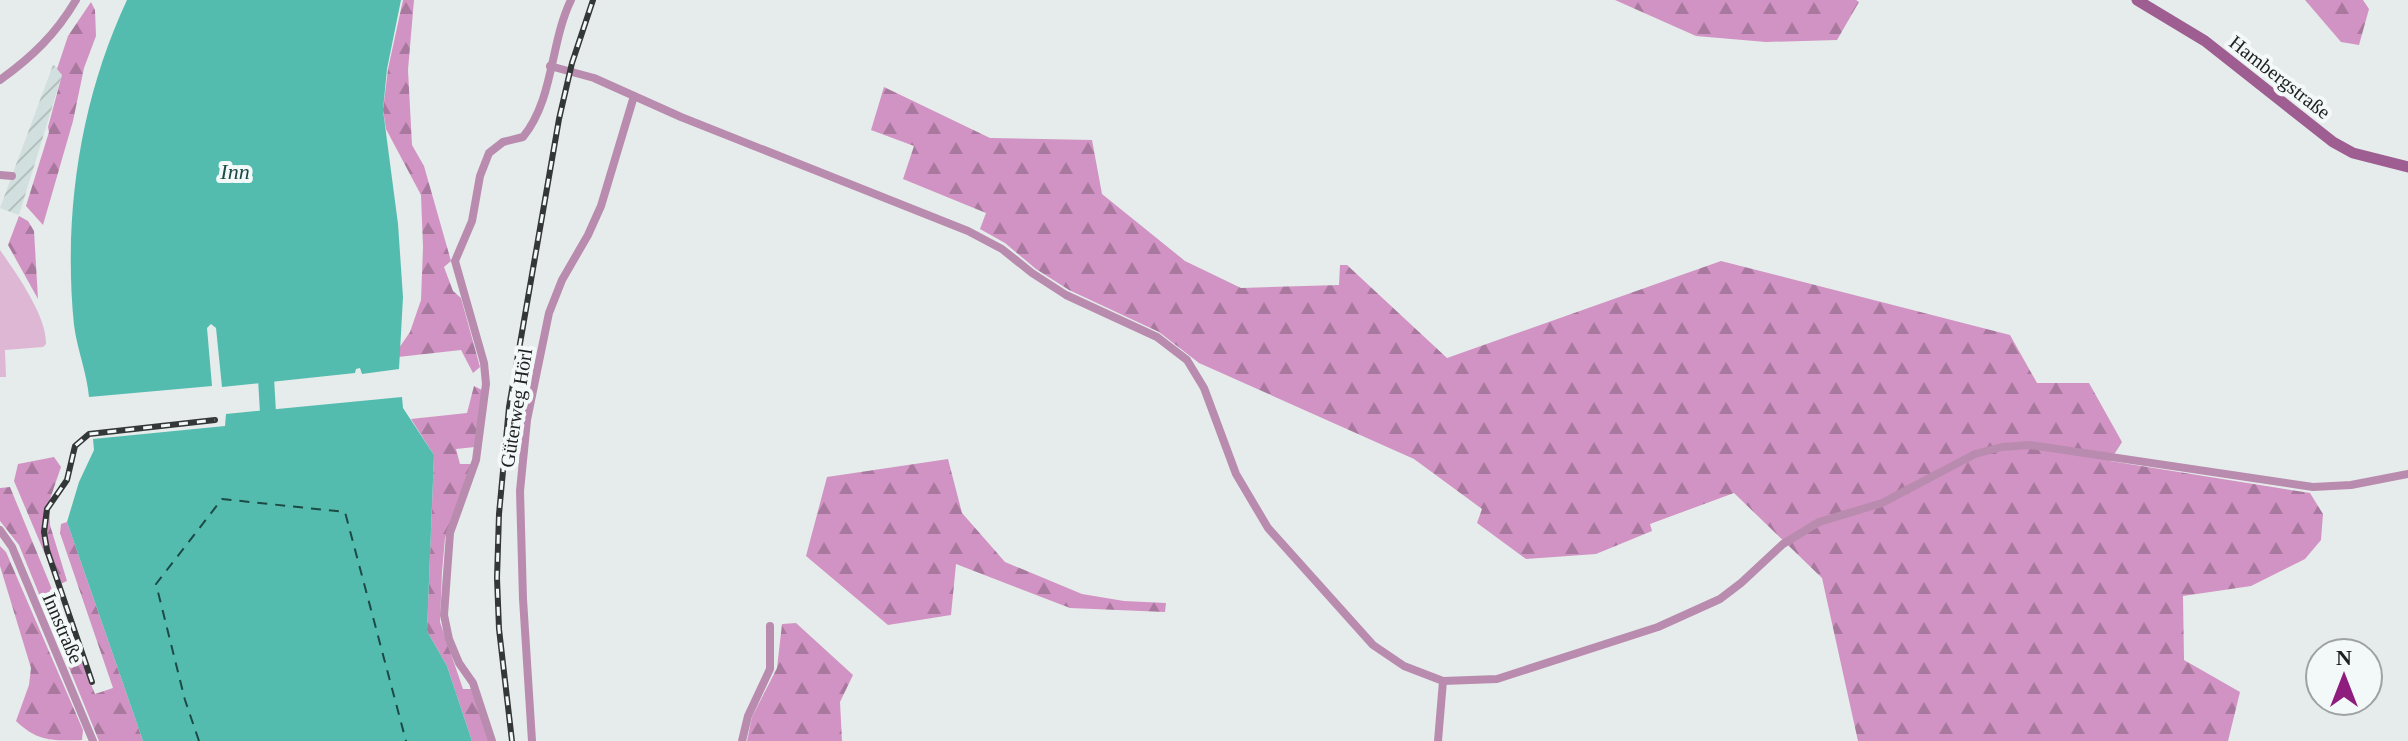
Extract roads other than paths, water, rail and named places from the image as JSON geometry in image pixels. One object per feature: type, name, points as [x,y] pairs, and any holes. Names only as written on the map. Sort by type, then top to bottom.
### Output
[{"type":"street","points":[[0,80],[35,54],[76,0]]},
{"type":"street","points":[[492,741],[473,683],[459,663],[449,639],[444,615],[450,533],[476,460],[486,384],[484,363],[455,261],[472,221],[480,176],[489,153],[503,142],[523,137],[542,101],[559,25],[571,0]]},
{"type":"street","name":"Hambergstraße","points":[[2137,0],[2205,41],[2333,142],[2353,153],[2408,167]]},
{"type":"street","points":[[550,66],[594,78],[968,231],[1002,249],[1066,295],[1157,337],[1177,350],[1196,370],[1231,463],[1268,528],[1373,645],[1404,666],[1443,681],[1497,679],[1658,627],[1696,611],[1741,583],[1800,532],[1819,522],[1882,503],[1975,454],[2002,447],[2030,445],[2313,487],[2351,485],[2408,474]]},
{"type":"street","name":"Güterweg Hörl","points":[[532,741],[520,491],[527,420],[549,313],[562,280],[601,206],[634,96]]},
{"type":"street","points":[[0,175],[12,176]]},
{"type":"street","name":"Innstraße","points":[[0,530],[12,547],[93,741]]},
{"type":"street","points":[[742,741],[748,716],[770,669],[770,626]]},
{"type":"street","points":[[1438,741],[1443,681]]},
{"type":"water","name":"Inn","points":[[127,0],[401,0],[387,69],[383,110],[398,224],[403,297],[399,369],[362,374],[360,368],[355,373],[222,387],[216,328],[211,324],[207,328],[212,386],[89,397],[74,325],[71,242],[74,200],[79,159],[97,78]]},
{"type":"water","points":[[402,397],[403,408],[434,455],[427,631],[447,666],[472,741],[143,741],[67,522],[79,482],[94,450],[93,439],[225,426],[226,414]]},
{"type":"waterway","name":"Inn","points":[[265,361],[269,430]]},
{"type":"railway","points":[[512,741],[499,629],[497,578],[499,514],[509,407],[559,119],[572,63],[593,0]]},
{"type":"railway","points":[[92,682],[47,550],[44,532],[47,509],[67,480],[75,446],[89,434],[215,420]]}]
